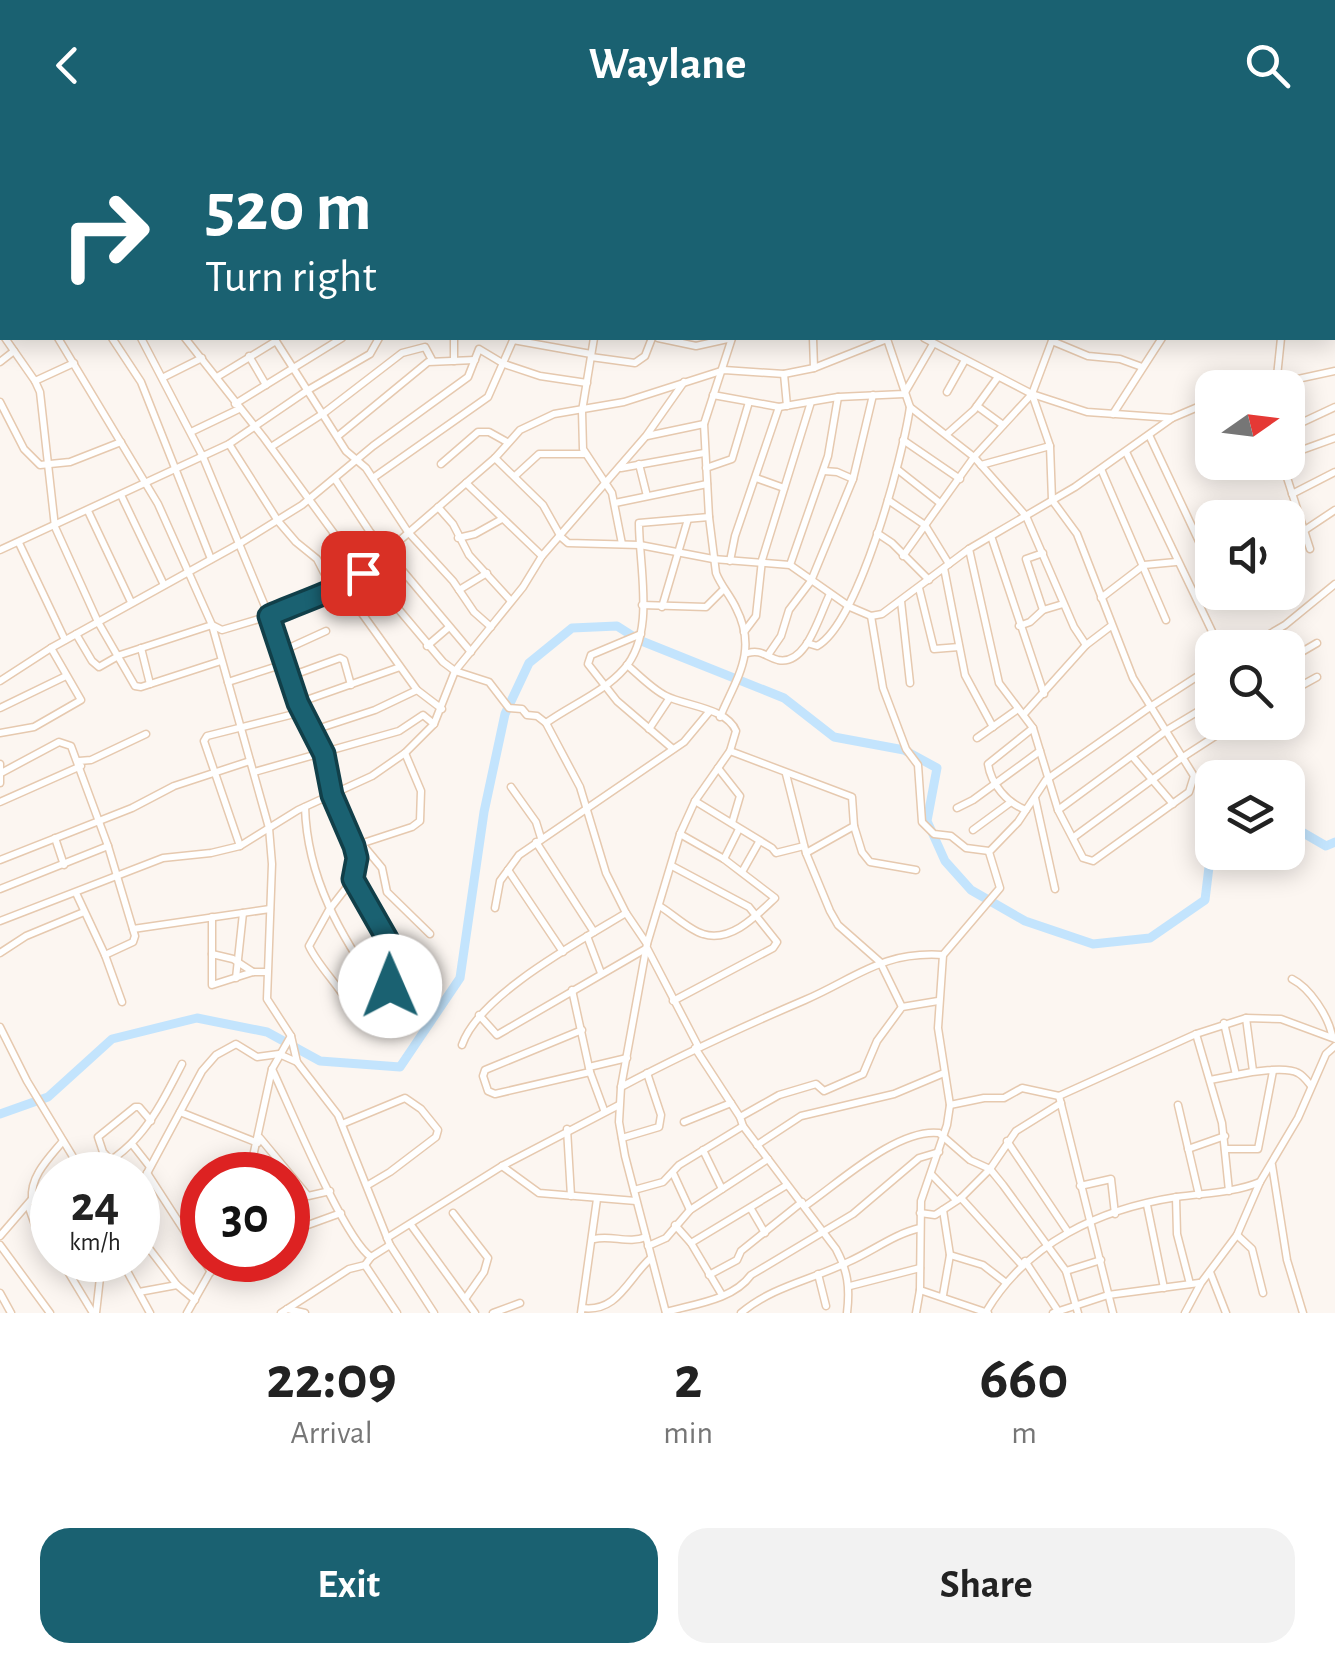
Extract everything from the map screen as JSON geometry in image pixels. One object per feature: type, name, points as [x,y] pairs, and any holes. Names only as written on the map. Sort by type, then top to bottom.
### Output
[{"type":"street","points":[[7,340],[35,380],[41,399],[56,527],[98,622],[134,686],[221,661]]},
{"type":"street","points":[[59,340],[146,483],[190,570],[212,625],[270,828],[267,1000],[290,1036],[297,1062],[333,1106],[388,1242],[434,1313]]},
{"type":"street","points":[[113,340],[134,369],[211,560]]},
{"type":"street","points":[[143,340],[203,457],[269,616],[298,703],[324,754],[332,795],[358,845],[382,868],[387,892],[430,934]]},
{"type":"street","points":[[187,340],[363,573],[427,646],[455,671],[489,682],[509,708],[522,709],[526,716],[537,716],[546,723],[588,808],[602,863],[696,1047],[743,1126],[824,1230],[844,1264],[850,1286],[847,1313]]},
{"type":"street","points":[[217,377],[274,340]]},
{"type":"street","points":[[276,340],[346,451],[373,478],[408,532],[490,627]]},
{"type":"street","points":[[191,432],[339,340]]},
{"type":"street","points":[[0,550],[229,444],[308,390],[370,354],[379,340]]},
{"type":"street","points":[[454,340],[454,361]]},
{"type":"street","points":[[373,478],[482,403],[492,390],[514,340]]},
{"type":"street","points":[[519,340],[635,362],[645,356],[654,340]]},
{"type":"street","points":[[594,340],[582,411],[585,454],[606,482],[615,504],[622,544]]},
{"type":"street","points":[[665,340],[696,346],[723,340]]},
{"type":"street","points":[[720,716],[746,654],[738,611],[723,590],[713,559],[704,424],[732,340]]},
{"type":"street","points":[[813,340],[814,368]]},
{"type":"street","points":[[76,634],[96,666],[212,625],[222,630],[269,616],[343,586],[363,573],[496,458],[526,426],[554,414],[624,402],[724,370],[784,374],[814,368],[882,340]]},
{"type":"street","points":[[888,340],[910,406],[974,457],[1026,516],[1086,646]]},
{"type":"street","points":[[904,394],[928,340],[1032,394],[1087,412],[1172,418]]},
{"type":"street","points":[[903,556],[974,457],[1032,394],[1052,340]]},
{"type":"street","points":[[1054,340],[1088,356],[1120,359],[1142,367]]},
{"type":"street","points":[[1112,415],[1161,340]]},
{"type":"street","points":[[1278,370],[1281,340]]},
{"type":"street","points":[[270,447],[324,413],[406,351],[424,347],[432,360]]},
{"type":"street","points":[[0,682],[51,648],[278,521],[468,377],[482,348],[504,364],[544,377],[588,383]]},
{"type":"street","points":[[0,362],[14,351]]},
{"type":"street","points":[[250,356],[266,384]]},
{"type":"street","points":[[164,377],[202,358]]},
{"type":"street","points":[[338,436],[432,360],[475,360]]},
{"type":"street","points":[[947,392],[966,360]]},
{"type":"street","points":[[35,380],[74,364]]},
{"type":"street","points":[[1305,379],[1335,371]]},
{"type":"street","points":[[730,561],[735,536],[783,406],[784,374]]},
{"type":"street","points":[[947,434],[978,406],[998,377]]},
{"type":"street","points":[[0,922],[163,858],[240,846],[305,806],[372,776],[405,753],[434,724],[455,671],[542,556],[646,436],[684,380]]},
{"type":"street","points":[[712,395],[783,406],[838,396],[904,394]]},
{"type":"street","points":[[969,549],[995,672],[1032,728],[1058,810],[1083,858],[1093,861],[1189,792],[1194,776],[1133,678],[1077,534],[1052,500],[1050,446],[1032,394]]},
{"type":"street","points":[[768,656],[781,636],[789,610],[811,580],[853,479],[873,395]]},
{"type":"street","points":[[790,565],[824,471],[838,396]]},
{"type":"street","points":[[0,402],[33,461],[48,466],[70,462],[121,442]]},
{"type":"street","points":[[706,468],[732,459],[749,402]]},
{"type":"street","points":[[744,632],[758,605],[762,560],[811,402]]},
{"type":"street","points":[[807,643],[817,646],[829,638],[850,607],[888,500],[910,406]]},
{"type":"street","points":[[978,406],[1003,424]]},
{"type":"street","points":[[1305,421],[1335,407]]},
{"type":"street","points":[[496,458],[542,505],[561,537],[572,545],[640,545],[713,559],[790,565],[850,607],[870,616],[890,610],[969,549],[1101,469],[1172,418],[1195,409]]},
{"type":"street","points":[[646,436],[704,424]]},
{"type":"street","points":[[441,464],[478,432],[494,434],[507,442]]},
{"type":"street","points":[[1149,435],[1195,533]]},
{"type":"street","points":[[1305,449],[1335,438]]},
{"type":"street","points":[[904,440],[960,479]]},
{"type":"street","points":[[229,444],[278,521],[317,559],[332,588]]},
{"type":"street","points":[[980,465],[1050,446]]},
{"type":"street","points":[[1126,452],[1211,630]]},
{"type":"street","points":[[620,468],[704,453]]},
{"type":"street","points":[[516,476],[540,454],[585,454]]},
{"type":"street","points":[[639,464],[647,496]]},
{"type":"street","points":[[897,469],[940,504]]},
{"type":"street","points":[[1101,469],[1166,620]]},
{"type":"street","points":[[824,471],[853,479]]},
{"type":"street","points":[[1292,494],[1335,472]]},
{"type":"street","points":[[756,478],[784,488]]},
{"type":"street","points":[[335,479],[388,552],[471,652]]},
{"type":"street","points":[[1288,480],[1294,500]]},
{"type":"street","points":[[466,483],[542,556]]},
{"type":"street","points":[[615,504],[707,484]]},
{"type":"street","points":[[120,495],[164,584]]},
{"type":"street","points":[[888,500],[925,525],[946,566],[959,647],[972,692],[992,726]]},
{"type":"street","points":[[438,507],[453,524],[469,555],[511,601]]},
{"type":"street","points":[[88,510],[131,602]]},
{"type":"street","points":[[1310,549],[1305,530],[1335,510]]},
{"type":"street","points":[[458,538],[475,534],[503,518]]},
{"type":"street","points":[[546,723],[604,685],[628,665],[640,645],[639,524],[709,518]]},
{"type":"street","points":[[662,607],[675,552],[688,519]]},
{"type":"street","points":[[877,532],[928,580]]},
{"type":"street","points":[[990,536],[1044,694]]},
{"type":"street","points":[[19,543],[65,640]]},
{"type":"street","points":[[1042,553],[1026,559],[1042,610]]},
{"type":"street","points":[[1101,598],[1144,565],[1176,562]]},
{"type":"street","points":[[459,590],[487,573]]},
{"type":"street","points":[[1277,630],[1335,584]]},
{"type":"street","points":[[343,586],[417,690],[442,709]]},
{"type":"street","points":[[919,588],[934,650],[959,647]]},
{"type":"street","points":[[642,605],[706,607],[723,590]]},
{"type":"street","points":[[746,654],[758,651],[790,660],[807,643],[830,594]]},
{"type":"street","points":[[901,602],[910,683]]},
{"type":"street","points":[[1019,626],[1042,610],[1064,604]]},
{"type":"street","points":[[870,616],[882,688],[904,745],[918,765],[922,822],[934,834],[951,836],[966,848],[989,852]]},
{"type":"street","points":[[977,738],[1044,694],[1086,646],[1111,626]]},
{"type":"street","points":[[427,646],[448,628]]},
{"type":"street","points":[[217,642],[222,630]]},
{"type":"street","points":[[280,652],[326,631]]},
{"type":"street","points":[[641,634],[588,658],[588,664],[629,713],[673,750]]},
{"type":"street","points":[[1305,650],[1317,643]]},
{"type":"street","points":[[0,733],[34,727],[79,702],[81,696],[51,648]]},
{"type":"street","points":[[141,648],[150,684]]},
{"type":"street","points":[[288,677],[340,658],[351,685]]},
{"type":"street","points":[[227,682],[284,664]]},
{"type":"street","points":[[628,665],[670,699],[731,721],[736,731],[730,752],[695,801],[680,834],[647,946],[620,1087],[622,1138],[666,1312],[742,1286],[751,1275],[853,1214],[919,1158],[939,1152]]},
{"type":"street","points":[[298,703],[400,668]]},
{"type":"street","points":[[0,708],[66,676]]},
{"type":"street","points":[[1305,683],[1317,676]]},
{"type":"street","points":[[989,852],[1046,780],[1195,678]]},
{"type":"street","points":[[314,730],[375,710],[417,690]]},
{"type":"street","points":[[649,729],[670,699]]},
{"type":"street","points":[[240,846],[204,741],[207,736],[302,712]]},
{"type":"street","points":[[495,908],[500,881],[538,840],[673,750],[697,730],[708,712]]},
{"type":"street","points":[[1058,810],[1195,713]]},
{"type":"street","points":[[254,772],[399,731],[423,715],[434,724]]},
{"type":"street","points":[[1026,810],[1010,802],[988,768],[990,761],[1032,728]]},
{"type":"street","points":[[0,802],[146,734]]},
{"type":"street","points":[[1074,837],[1209,740]]},
{"type":"street","points":[[1,773],[59,742],[71,746],[108,846],[135,940],[106,955]]},
{"type":"street","points":[[957,808],[1040,751]]},
{"type":"street","points":[[730,752],[850,796],[854,826],[862,852],[870,862],[916,870]]},
{"type":"street","points":[[358,845],[420,821],[421,791],[405,753]]},
{"type":"street","points":[[1132,756],[1173,804]]},
{"type":"street","points":[[84,777],[91,760]]},
{"type":"street","points":[[0,860],[250,761]]},
{"type":"street","points":[[0,764],[0,783]]},
{"type":"street","points":[[718,768],[740,796],[736,826],[724,859]]},
{"type":"street","points":[[786,774],[805,849],[834,919],[880,962],[902,1007]]},
{"type":"street","points":[[511,787],[536,822],[538,840],[591,934],[602,973]]},
{"type":"street","points":[[1035,796],[1055,890]]},
{"type":"street","points":[[695,801],[776,853],[805,849],[854,826]]},
{"type":"street","points":[[973,830],[1010,802]]},
{"type":"street","points":[[305,806],[309,844],[328,910],[354,957],[381,993]]},
{"type":"street","points":[[661,908],[707,936],[745,925],[775,896],[724,859],[680,834]]},
{"type":"street","points":[[54,837],[64,864]]},
{"type":"street","points":[[742,872],[760,842]]},
{"type":"street","points":[[353,879],[398,958],[398,972],[381,993],[350,1006],[310,950],[310,941],[353,879],[358,845]]},
{"type":"street","points":[[0,890],[108,846]]},
{"type":"street","points":[[916,1313],[920,1290],[920,1214],[950,1105],[938,1028],[943,954],[1000,888],[989,852]]},
{"type":"street","points":[[672,866],[738,900],[758,915],[776,946],[673,1001]]},
{"type":"street","points":[[508,870],[562,952]]},
{"type":"street","points":[[76,892],[106,955],[122,1002]]},
{"type":"street","points":[[133,929],[270,909]]},
{"type":"street","points":[[0,953],[26,936],[84,912]]},
{"type":"street","points":[[462,1045],[479,1015],[562,952],[626,912]]},
{"type":"street","points":[[236,978],[243,913]]},
{"type":"street","points":[[212,917],[212,984],[266,972]]},
{"type":"street","points":[[479,1015],[497,1036],[647,946]]},
{"type":"street","points":[[212,954],[253,972]]},
{"type":"street","points":[[620,1087],[696,1047],[810,998],[880,962],[910,955],[943,954]]},
{"type":"street","points":[[1186,1313],[1201,1283],[1237,1235],[1260,1182],[1298,1118],[1334,1040],[1328,1020],[1300,983],[1292,980]]},
{"type":"street","points":[[572,990],[590,1070],[604,1110]]},
{"type":"street","points":[[740,1117],[779,1095],[816,1084],[824,1091],[863,1074],[877,1041],[902,1007],[938,1002]]},
{"type":"street","points":[[920,1214],[935,1215],[958,1199],[990,1169],[1016,1131],[1060,1099],[1196,1034],[1246,1018],[1281,1020],[1334,1040]]},
{"type":"street","points":[[1246,1018],[1254,1072]]},
{"type":"street","points":[[1224,1023],[1236,1074]]},
{"type":"street","points":[[0,1027],[2,1037],[70,1152]]},
{"type":"street","points":[[582,1030],[485,1070],[488,1091],[495,1094],[627,1058]]},
{"type":"street","points":[[1196,1034],[1224,1136],[1229,1191]]},
{"type":"street","points":[[255,1152],[272,1069],[290,1036]]},
{"type":"street","points":[[158,1152],[212,1059],[230,1045],[242,1046],[257,1057],[279,1054],[297,1062]]},
{"type":"street","points":[[122,1152],[162,1106],[182,1064]]},
{"type":"street","points":[[272,1069],[341,1213],[362,1250],[371,1257]]},
{"type":"street","points":[[1225,1149],[1258,1150],[1273,1071]]},
{"type":"street","points":[[1210,1080],[1254,1072],[1296,1072],[1311,1086]]},
{"type":"street","points":[[622,1138],[660,1127],[661,1115],[647,1073]]},
{"type":"street","points":[[757,1144],[801,1116],[894,1094],[944,1073]]},
{"type":"street","points":[[950,1105],[1004,1098],[1022,1088],[1060,1099]]},
{"type":"street","points":[[342,1124],[405,1098],[421,1108],[438,1130],[436,1138],[368,1185]]},
{"type":"street","points":[[1060,1099],[1113,1313]]},
{"type":"street","points":[[684,1122],[731,1103]]},
{"type":"street","points":[[284,1311],[349,1269],[365,1265],[411,1225],[502,1166],[619,1104]]},
{"type":"street","points":[[1178,1105],[1198,1195]]},
{"type":"street","points":[[104,1152],[100,1134],[137,1106],[151,1121]]},
{"type":"street","points":[[162,1106],[258,1140],[308,1196],[330,1190]]},
{"type":"street","points":[[634,1190],[657,1184],[679,1165],[743,1126]]},
{"type":"street","points":[[567,1129],[570,1196]]},
{"type":"street","points":[[710,1274],[737,1260],[741,1251],[804,1204],[898,1142],[930,1132],[944,1137],[970,1160],[990,1169],[1066,1271],[1077,1310]]},
{"type":"street","points":[[1188,1149],[1224,1136]]},
{"type":"street","points":[[1007,1141],[1068,1232]]},
{"type":"street","points":[[55,1152],[63,1142]]},
{"type":"street","points":[[132,1144],[137,1152]]},
{"type":"street","points":[[704,1150],[722,1188]]},
{"type":"street","points":[[594,1239],[609,1236],[634,1242],[666,1238],[690,1210],[768,1159]]},
{"type":"street","points":[[1272,1164],[1287,1260],[1304,1313]]},
{"type":"street","points":[[502,1166],[539,1193],[636,1201]]},
{"type":"street","points":[[673,1173],[690,1210]]},
{"type":"street","points":[[932,1174],[958,1199],[970,1204],[1023,1262],[1056,1312],[1077,1310],[1108,1295],[1201,1283]]},
{"type":"street","points":[[1080,1186],[1111,1179],[1115,1214]]},
{"type":"street","points":[[920,1290],[942,1295],[970,1310],[988,1312],[1005,1282],[1023,1262],[1089,1221],[1176,1198],[1229,1191],[1260,1182]]},
{"type":"street","points":[[691,1243],[787,1184]]},
{"type":"street","points":[[160,1188],[180,1222]]},
{"type":"street","points":[[968,1190],[970,1204]]},
{"type":"street","points":[[1176,1198],[1177,1234],[1190,1284]]},
{"type":"street","points":[[597,1199],[582,1310],[611,1305],[652,1258]]},
{"type":"street","points":[[0,1236],[30,1202]]},
{"type":"street","points":[[1147,1205],[1164,1288]]},
{"type":"street","points":[[751,1208],[765,1233]]},
{"type":"street","points":[[942,1295],[950,1255],[943,1210]]},
{"type":"street","points":[[310,1224],[341,1213]]},
{"type":"street","points":[[453,1213],[488,1258],[484,1272],[465,1298]]},
{"type":"street","points":[[411,1225],[475,1313]]},
{"type":"street","points":[[674,1225],[691,1243],[722,1296]]},
{"type":"street","points":[[741,1313],[781,1288],[920,1228]]},
{"type":"street","points":[[1237,1235],[1252,1249],[1263,1293]]},
{"type":"street","points":[[0,1245],[50,1313]]},
{"type":"street","points":[[950,1255],[983,1265],[1005,1282]]},
{"type":"street","points":[[1066,1271],[1101,1260]]},
{"type":"street","points":[[160,1264],[176,1285],[195,1300]]},
{"type":"street","points":[[365,1265],[392,1311]]},
{"type":"street","points":[[850,1286],[920,1268]]},
{"type":"street","points":[[1210,1272],[1226,1313]]},
{"type":"street","points":[[818,1274],[826,1306]]},
{"type":"street","points":[[74,1282],[94,1313]]},
{"type":"street","points":[[94,1313],[99,1282]]},
{"type":"street","points":[[133,1282],[145,1311]]},
{"type":"street","points":[[187,1313],[205,1282]]},
{"type":"street","points":[[139,1292],[176,1285]]},
{"type":"street","points":[[0,1293],[11,1313]]},
{"type":"street","points":[[493,1313],[520,1303]]},
{"type":"street","points":[[284,1311],[304,1313]]},
{"type":"waterway","points":[[0,1114],[48,1097],[112,1039],[197,1018],[267,1032],[320,1061],[400,1067],[460,978],[484,812],[505,714],[529,663],[572,628],[617,626],[639,640],[784,698],[834,737],[904,750],[937,768],[927,821],[945,861],[971,890],[1025,921],[1093,944],[1150,938],[1205,900],[1209,870]]},
{"type":"waterway","points":[[1305,834],[1326,846],[1335,842]]},
{"type":"route","points":[[363,573],[343,586],[269,616],[298,703],[324,754],[332,795],[354,846],[357,858],[353,879],[400,964],[390,986]]}]
